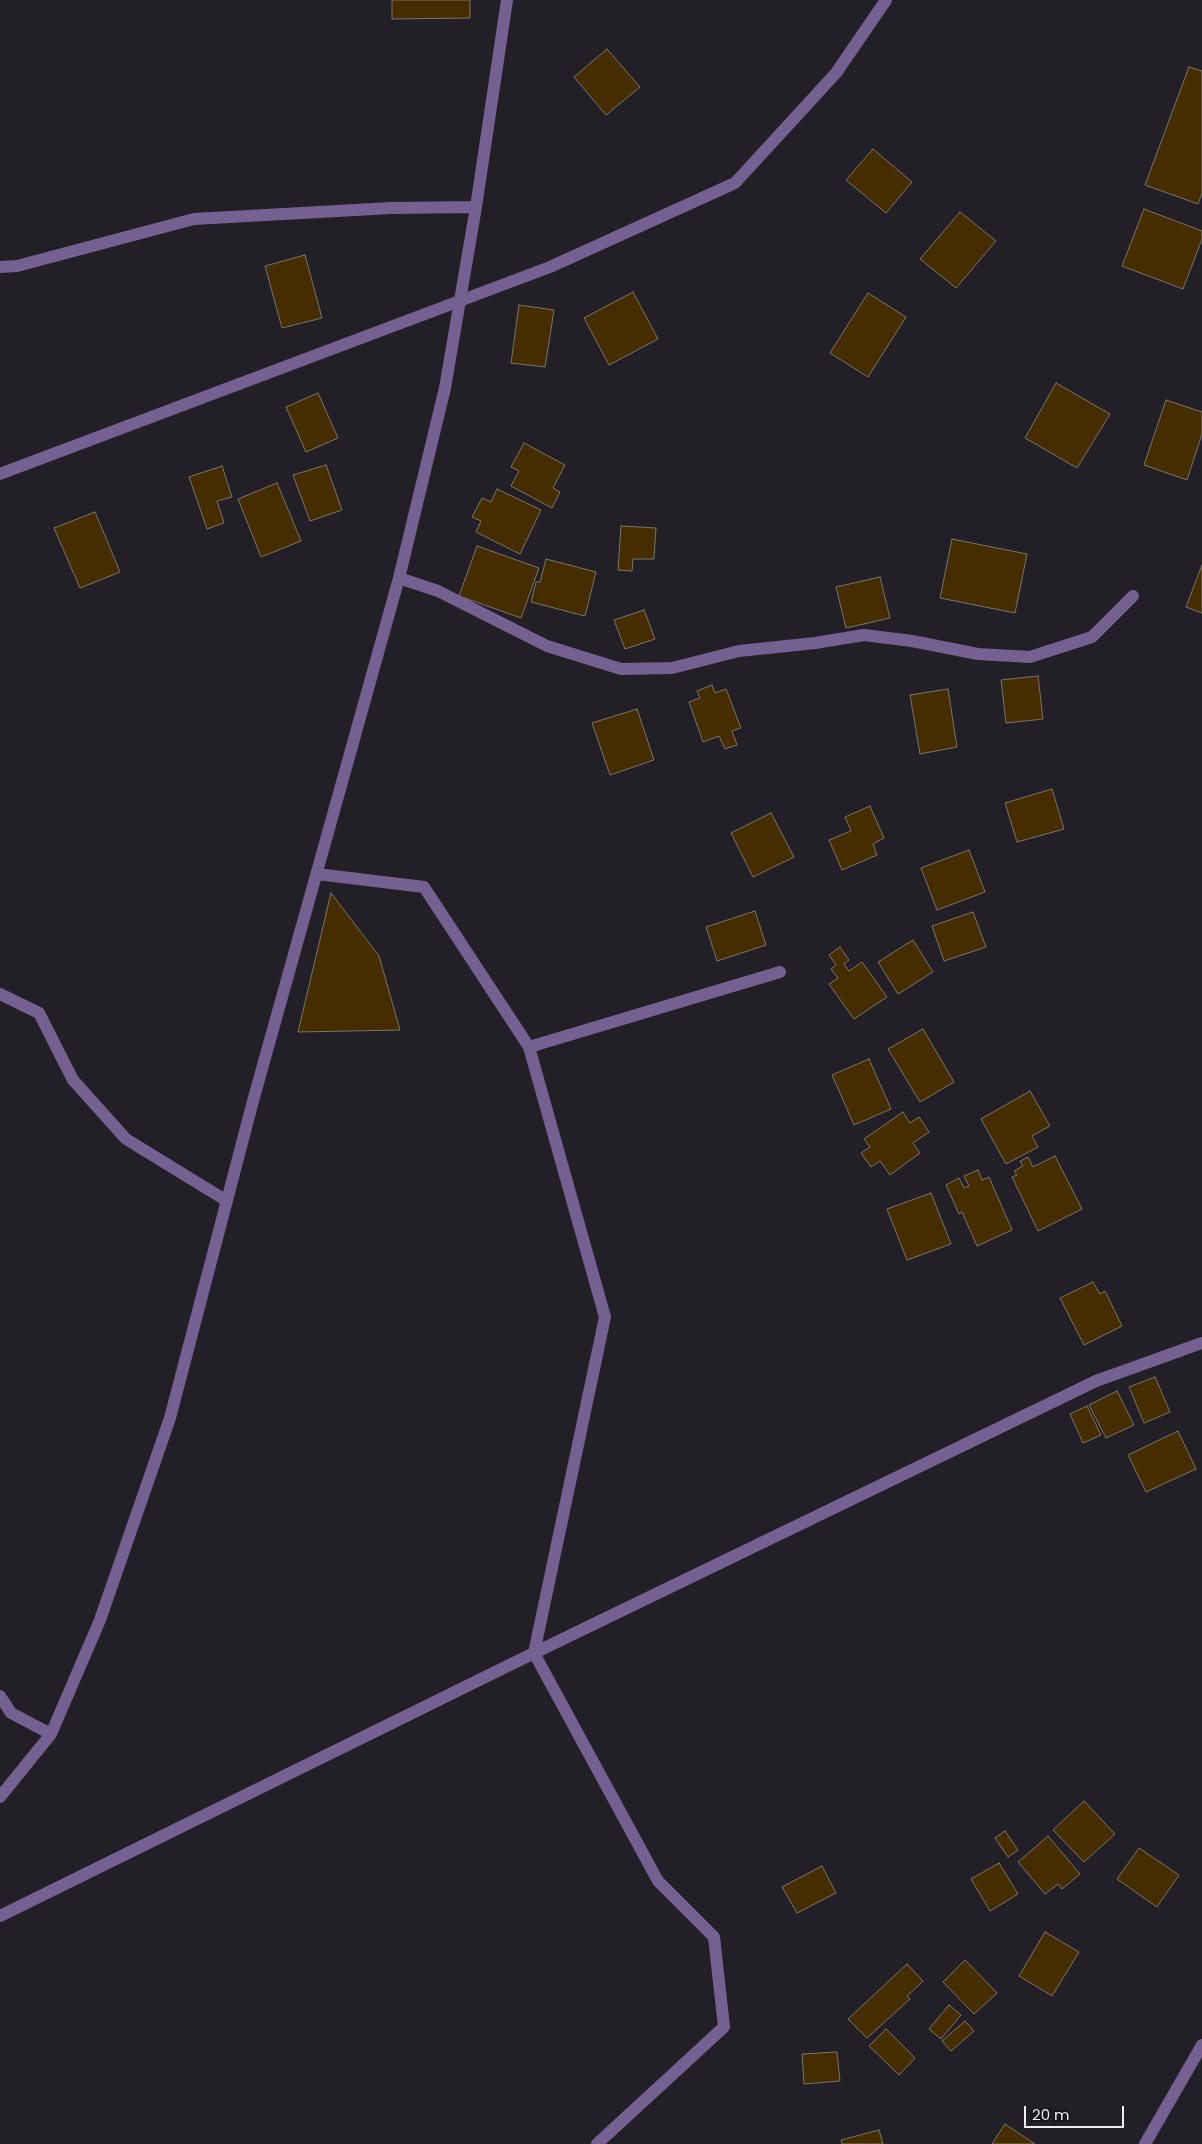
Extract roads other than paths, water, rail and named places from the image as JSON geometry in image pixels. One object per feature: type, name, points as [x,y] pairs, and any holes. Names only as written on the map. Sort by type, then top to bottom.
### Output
[{"type":"street","points":[[0,1797],[51,1734],[100,1620],[170,1418],[227,1201],[399,578],[445,388],[476,207],[506,0]]},
{"type":"street","points":[[0,474],[550,267],[735,183],[836,73],[886,0]]},
{"type":"street","points":[[0,267],[17,266],[194,218],[392,208],[476,207]]},
{"type":"street","points":[[399,578],[438,592],[547,646],[621,669],[672,668],[739,650],[815,643],[864,635],[912,641],[978,654],[1030,657],[1092,637],[1133,596]]},
{"type":"street","points":[[317,874],[424,886],[529,1047],[605,1317],[534,1653],[658,1881],[714,1937],[724,2027],[597,2144]]},
{"type":"street","points":[[529,1047],[780,972]]},
{"type":"street","points":[[0,994],[39,1013],[74,1080],[126,1139],[227,1201]]},
{"type":"street","points":[[0,1916],[534,1653],[1096,1380],[1202,1343]]},
{"type":"street","points":[[0,1696],[11,1713],[51,1734]]},
{"type":"street","points":[[1145,2144],[1202,2045]]}]
